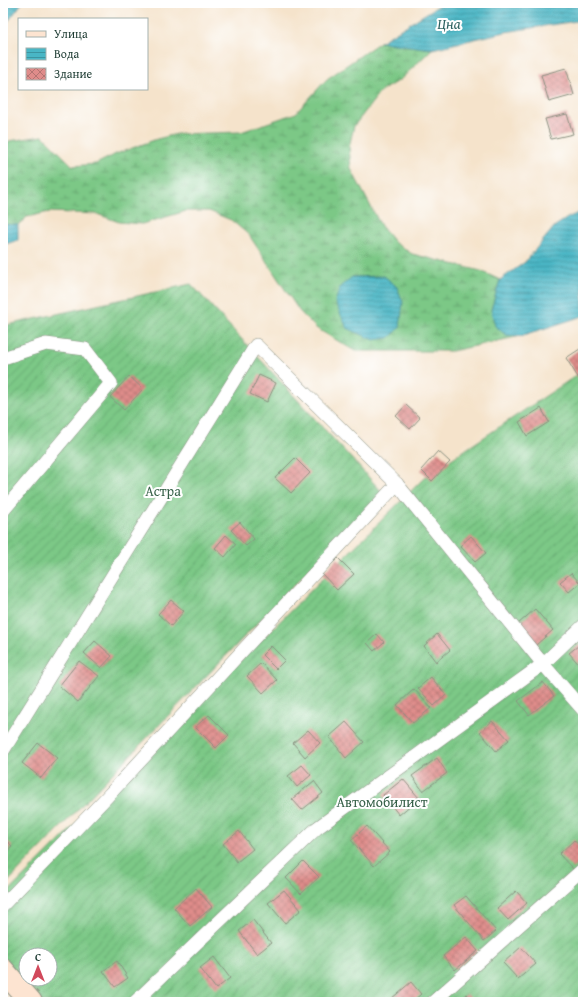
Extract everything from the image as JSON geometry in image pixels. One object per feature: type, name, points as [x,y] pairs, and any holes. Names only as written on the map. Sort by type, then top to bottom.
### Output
[{"type":"street","points":[[3,970],[31,1002]]},
{"type":"lane","points":[[3,358],[46,344],[85,349],[111,383],[3,511]]},
{"type":"lane","points":[[3,751],[256,345],[397,484],[543,664],[583,710]]},
{"type":"lane","points":[[3,905],[106,798],[397,484]]},
{"type":"lane","points":[[135,1002],[316,828],[543,664],[583,626]]},
{"type":"lane","points":[[433,1002],[583,869]]},
{"type":"green space","points":[[380,42],[432,49],[401,79],[381,91],[354,126],[349,147],[351,169],[381,226],[395,243],[412,254],[481,271],[500,280],[491,310],[506,335],[521,336],[452,351],[355,351],[316,328],[300,312],[249,235],[231,220],[209,211],[186,211],[142,224],[119,222],[97,214],[49,212],[27,217],[18,225],[3,224],[3,150],[9,141],[43,136],[73,166],[96,164],[116,154],[157,139],[177,134],[241,132],[296,113],[327,79]],"holes":[[[384,276],[397,287],[352,277]]]},
{"type":"green space","name":"Астра","points":[[191,284],[383,493],[3,887],[3,326]]},
{"type":"green space","name":"Автомобилист","points":[[583,371],[583,1002],[36,1002],[23,987],[58,987],[58,947],[18,947],[18,982],[3,965],[3,897],[426,476]]},
{"type":"water","points":[[3,3],[22,3],[3,28]]},
{"type":"water","name":"Цна","points":[[443,3],[583,3],[583,20],[505,32],[432,49],[380,42]]},
{"type":"water","points":[[583,211],[583,316],[521,336],[506,335],[495,326],[491,310],[500,280],[525,262],[555,226],[569,217]]},
{"type":"water","points":[[3,224],[18,225],[18,240],[3,245]]},
{"type":"water","points":[[384,276],[397,287],[403,302],[400,328],[389,338],[374,340],[347,328],[335,302],[340,287],[352,277]]},
{"type":"building","points":[[566,68],[574,95],[549,102],[541,75]]},
{"type":"building","points":[[567,114],[573,134],[551,139],[545,119]]},
{"type":"building","points":[[583,347],[583,376],[579,379],[566,358]]},
{"type":"building","points":[[259,375],[276,383],[267,402],[250,394]]},
{"type":"building","points":[[129,376],[143,389],[124,410],[110,397]]},
{"type":"building","points":[[406,405],[420,418],[410,429],[396,416]]},
{"type":"building","points":[[541,408],[549,422],[527,436],[519,422]]},
{"type":"building","points":[[438,451],[450,462],[432,481],[421,470]]},
{"type":"building","points":[[295,458],[310,473],[291,493],[275,478]]},
{"type":"building","points":[[240,522],[254,539],[246,546],[231,530]]},
{"type":"building","points":[[226,535],[236,544],[225,557],[215,548]]},
{"type":"building","points":[[471,536],[486,553],[475,562],[460,546]]},
{"type":"building","points":[[338,558],[354,574],[337,590],[322,574]]},
{"type":"building","points":[[571,573],[580,583],[569,592],[560,582]]},
{"type":"building","points":[[171,600],[184,611],[171,626],[158,614]]},
{"type":"building","points":[[535,609],[553,630],[536,645],[518,624]]},
{"type":"building","points":[[377,634],[384,642],[374,651],[367,643]]},
{"type":"building","points":[[437,634],[450,650],[436,662],[424,646]]},
{"type":"building","points":[[95,641],[112,656],[101,668],[84,653]]},
{"type":"building","points":[[583,642],[583,667],[582,668],[569,653]]},
{"type":"building","points":[[271,646],[285,660],[276,669],[262,655]]},
{"type":"building","points":[[79,661],[99,676],[78,702],[59,686]]},
{"type":"building","points":[[261,663],[277,680],[263,693],[247,676]]},
{"type":"building","points":[[431,677],[446,695],[434,706],[418,688]]},
{"type":"building","points":[[543,682],[554,696],[529,715],[518,701]]},
{"type":"building","points":[[414,689],[431,708],[413,723],[397,705]]},
{"type":"building","points":[[209,715],[229,735],[216,748],[195,727]]},
{"type":"building","points":[[492,721],[509,740],[496,751],[480,732]]},
{"type":"building","points":[[346,722],[364,742],[346,758],[329,737]]},
{"type":"building","points":[[308,730],[320,743],[305,757],[293,743]]},
{"type":"building","points":[[38,743],[57,758],[41,778],[22,763]]},
{"type":"building","points":[[437,758],[447,773],[423,791],[412,776]]},
{"type":"building","points":[[302,765],[311,775],[297,787],[288,776]]},
{"type":"building","points":[[403,779],[419,798],[399,815],[383,795]]},
{"type":"building","points":[[314,781],[323,793],[302,810],[292,799]]},
{"type":"building","points":[[367,826],[390,852],[374,866],[351,840]]},
{"type":"building","points":[[239,831],[253,849],[237,862],[223,844]]},
{"type":"building","points":[[3,837],[12,846],[3,856]]},
{"type":"building","points":[[574,840],[583,850],[583,861],[573,869],[559,854]]},
{"type":"building","points":[[303,861],[319,877],[301,894],[286,878]]},
{"type":"building","points":[[196,888],[212,907],[190,926],[174,908]]},
{"type":"building","points":[[284,890],[301,910],[285,923],[268,903]]},
{"type":"building","points":[[516,891],[527,903],[508,920],[497,908]]},
{"type":"building","points":[[466,896],[496,931],[484,941],[454,905]]},
{"type":"building","points":[[253,920],[271,943],[257,954],[239,931]]},
{"type":"building","points":[[466,937],[478,951],[455,970],[443,956]]},
{"type":"building","points":[[521,947],[536,964],[518,979],[503,963]]},
{"type":"building","points":[[214,957],[230,978],[216,989],[200,968]]},
{"type":"building","points":[[117,961],[128,978],[115,987],[103,971]]},
{"type":"building","points":[[411,982],[421,994],[412,1002],[394,1002],[391,999]]},
{"type":"building","points":[[467,994],[474,1002],[459,1002]]}]
